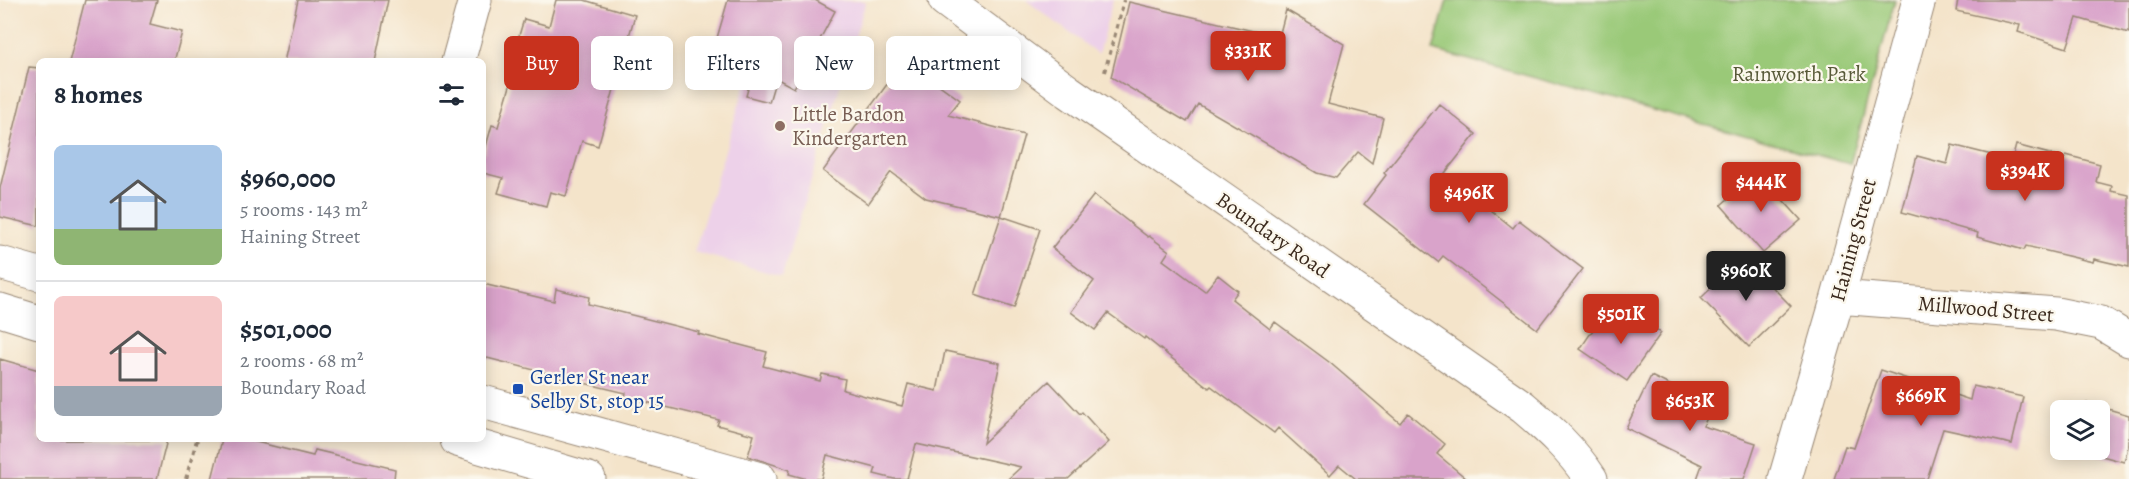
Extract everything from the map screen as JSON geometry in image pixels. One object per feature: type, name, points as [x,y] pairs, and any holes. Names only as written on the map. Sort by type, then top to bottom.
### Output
[{"type":"street","points":[[459,58],[475,0]]},
{"type":"street","name":"Boundary Road","points":[[945,0],[1070,92],[1522,407],[1554,434],[1578,459],[1592,479]]},
{"type":"street","name":"Haining Street","points":[[1785,479],[1838,297],[1919,0]]},
{"type":"street","points":[[0,263],[36,273]]},
{"type":"street","name":"Millwood Street","points":[[1838,297],[2056,314],[2101,323],[2129,340]]},
{"type":"street","points":[[0,310],[36,321]]},
{"type":"street","points":[[486,403],[760,479]]},
{"type":"street","points":[[464,442],[589,479]]},
{"type":"path","points":[[1105,72],[1124,0]]},
{"type":"path","points":[[186,479],[196,442]]},
{"type":"shaded area","name":"Little Bardon Kindergarten","points":[[771,0],[866,1],[855,36],[794,36],[794,90],[839,90],[782,276],[694,252],[744,90],[782,90],[782,36],[760,36]]},
{"type":"shaded area","points":[[1026,0],[1113,0],[1098,54]]},
{"type":"green space","name":"Rainworth Park","points":[[1447,0],[1895,0],[1850,164],[1433,50]]},
{"type":"building","points":[[85,0],[157,0],[150,24],[182,32],[175,58],[70,58]]},
{"type":"building","points":[[298,0],[388,0],[376,58],[285,58]]},
{"type":"building","points":[[556,0],[584,0],[635,15],[629,36],[591,36],[591,90],[614,90],[598,146],[582,141],[566,196],[550,192],[546,206],[498,193],[503,178],[486,174],[486,146],[492,125],[498,127],[509,90],[579,90],[579,36],[519,36],[524,19],[549,26]]},
{"type":"building","points":[[728,0],[815,0],[835,11],[822,36],[794,36],[794,88],[782,81],[782,36],[718,36]]},
{"type":"building","points":[[1958,0],[2129,0],[2129,33],[2077,18],[2067,48],[2018,32],[2020,25],[1956,11]]},
{"type":"building","points":[[1129,2],[1279,37],[1286,10],[1344,44],[1328,104],[1383,118],[1372,163],[1358,152],[1336,178],[1317,173],[1198,104],[1187,122],[1111,77]]},
{"type":"building","points":[[29,67],[36,68],[36,225],[0,217],[0,188]]},
{"type":"building","points":[[886,86],[886,90],[946,90],[960,100],[948,115],[1024,135],[1001,216],[926,198],[891,172],[868,204],[823,171]]},
{"type":"building","points":[[748,90],[772,90],[769,102],[746,96]]},
{"type":"building","points":[[1439,104],[1476,134],[1445,173],[1513,228],[1519,220],[1583,269],[1537,329],[1443,256],[1438,262],[1364,204],[1386,175],[1384,173]]},
{"type":"building","points":[[1952,145],[2012,160],[2016,145],[2065,158],[2066,155],[2100,164],[2096,182],[2112,186],[2111,191],[2129,195],[2129,267],[2094,259],[2093,262],[2026,246],[2024,250],[1977,237],[1978,233],[1902,212],[1917,156],[1947,164]]},
{"type":"building","points":[[1758,172],[1801,220],[1763,253],[1721,205]]},
{"type":"building","points":[[1094,195],[1169,251],[1163,260],[1205,291],[1218,275],[1238,291],[1232,299],[1270,329],[1275,322],[1329,362],[1400,423],[1408,413],[1445,444],[1437,454],[1467,479],[1356,479],[1339,465],[1330,475],[1278,428],[1274,433],[1211,386],[1209,388],[1145,337],[1144,339],[1108,313],[1095,330],[1071,312],[1094,281],[1052,248]]},
{"type":"building","points":[[1001,216],[1040,229],[1014,308],[975,295]]},
{"type":"building","points":[[1743,257],[1791,306],[1749,347],[1701,298]]},
{"type":"building","points":[[486,285],[554,301],[556,289],[589,297],[588,304],[767,352],[763,366],[820,381],[822,374],[845,379],[843,390],[902,406],[908,384],[937,391],[945,351],[1000,363],[983,443],[1049,381],[1109,442],[1068,479],[1008,479],[1021,467],[916,444],[907,479],[894,479],[874,474],[876,468],[827,455],[821,479],[807,479],[789,474],[790,470],[748,456],[754,435],[717,425],[719,420],[625,397],[626,393],[486,358]]},
{"type":"building","points":[[1631,312],[1661,333],[1627,381],[1580,349],[1601,318],[1618,330]]},
{"type":"building","points":[[0,359],[36,369],[36,442],[166,442],[157,479],[0,479]]},
{"type":"building","points":[[1881,370],[1970,400],[1973,386],[2023,397],[2012,444],[1943,429],[1927,479],[1834,479],[1845,446],[1854,448]]},
{"type":"building","points":[[1651,376],[1713,406],[1703,426],[1756,443],[1744,479],[1697,479],[1702,465],[1626,428]]},
{"type":"building","points":[[2110,410],[2129,415],[2129,444],[2124,462],[2110,458]]},
{"type":"building","points":[[221,442],[256,442],[313,456],[315,450],[395,469],[394,479],[212,479]]},
{"type":"place","name":"Little Bardon Kindergarten","points":[[780,126]]},
{"type":"place","name":"Gerler St near Selby St, stop 15","points":[[518,389]]}]
